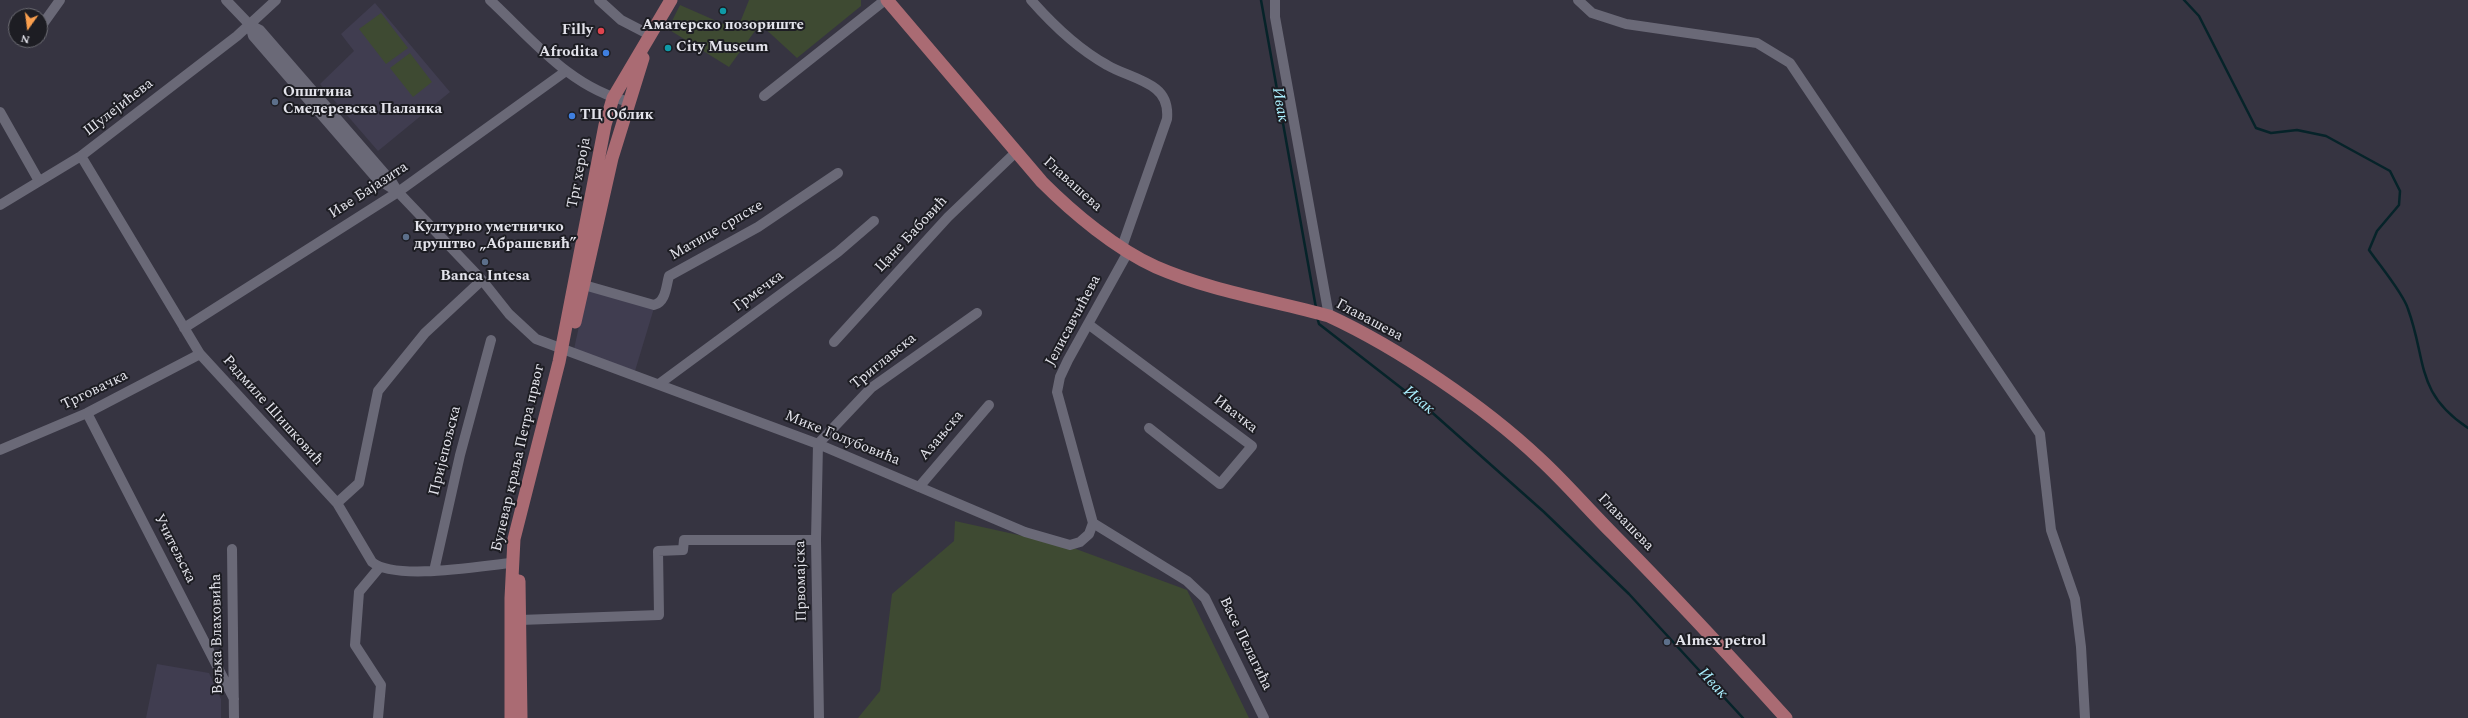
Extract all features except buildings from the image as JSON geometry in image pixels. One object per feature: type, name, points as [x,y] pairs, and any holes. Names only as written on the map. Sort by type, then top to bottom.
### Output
[{"type":"main road","name":"Трг хероја","points":[[565,351],[605,126],[613,98],[671,0]]},
{"type":"main road","name":"Главашева","points":[[886,0],[1015,153],[1058,198],[1125,250],[1155,266],[1191,280],[1325,315],[1375,340],[1485,413],[1527,447],[1678,601],[1786,718]]},
{"type":"main road","name":"Трг хероја","points":[[578,284],[612,158],[650,35]]},
{"type":"main road","name":"Булевар краља Петра првог","points":[[511,718],[511,563],[517,525],[565,351]]},
{"type":"main road","name":"Булевар краља Петра првог","points":[[521,718],[519,558],[521,541],[565,351]]},
{"type":"street","points":[[48,17],[60,0]]},
{"type":"street","name":"Мике Голубовића","points":[[226,0],[250,24],[260,30],[392,182],[398,192],[482,280],[524,330],[539,341],[660,384],[818,444],[1025,532],[1070,545],[1080,542],[1089,534],[1093,523]]},
{"type":"street","name":"Шулејићева","points":[[0,205],[81,156],[250,24],[276,0]]},
{"type":"street","points":[[490,0],[566,71],[592,89],[613,98],[630,102]]},
{"type":"street","points":[[600,0],[622,20],[650,35]]},
{"type":"street","points":[[764,96],[886,0]]},
{"type":"street","name":"Јелисавчићева","points":[[1031,0],[1055,25],[1082,48],[1107,66],[1154,87],[1163,96],[1166,104],[1167,119],[1125,250],[1068,360],[1060,377],[1057,392],[1093,523]]},
{"type":"street","points":[[1275,0],[1275,17],[1325,315]]},
{"type":"street","points":[[1578,0],[1592,13],[1626,24],[1757,43],[1790,63],[2040,434],[2051,530],[2075,599],[2081,647],[2085,718]]},
{"type":"street","name":"Иве Бајазита","points":[[184,328],[398,192],[566,71]]},
{"type":"street","points":[[0,112],[40,181]]},
{"type":"street","name":"Цане Бабовић","points":[[834,342],[948,217],[1015,153]]},
{"type":"street","name":"Радмиле Шишковић","points":[[81,156],[200,354],[337,503],[372,562],[380,568]]},
{"type":"street","name":"Матице српске","points":[[578,284],[654,305],[658,304],[664,296],[669,276],[758,226],[838,173]]},
{"type":"street","name":"Грмечка","points":[[660,384],[838,252],[874,221]]},
{"type":"street","points":[[337,503],[358,483],[378,391],[425,333],[482,280]]},
{"type":"street","name":"Триглавска","points":[[818,444],[871,388],[977,313]]},
{"type":"street","name":"Ивачка","points":[[1088,324],[1252,446],[1220,484],[1149,428]]},
{"type":"street","name":"Пријепољска","points":[[434,571],[460,455],[491,340]]},
{"type":"street","name":"Трговачка","points":[[0,450],[87,413],[200,354]]},
{"type":"street","name":"Азањска","points":[[919,487],[988,405]]},
{"type":"street","name":"Учитељска","points":[[87,413],[234,699]]},
{"type":"street","name":"Првомајска","points":[[818,444],[816,540],[819,718]]},
{"type":"street","name":"Васе Пелагића","points":[[1093,523],[1187,581],[1205,598],[1264,718]]},
{"type":"street","points":[[520,620],[659,615],[658,550],[683,550],[684,540],[816,540]]},
{"type":"street","name":"Вељка Влаховића","points":[[232,549],[234,718]]},
{"type":"street","points":[[378,718],[381,685],[355,645],[359,592],[380,568],[390,571],[434,571],[511,563]]},
{"type":"shaded area","points":[[375,3],[450,92],[378,151],[320,84],[354,51],[341,34]]},
{"type":"shaded area","points":[[587,290],[654,308],[635,371],[574,349]]},
{"type":"shaded area","points":[[157,664],[209,673],[221,699],[221,718],[146,718]]},
{"type":"green space","points":[[749,0],[861,0],[861,6],[797,58],[760,24],[729,67],[668,29],[680,5],[737,30]]},
{"type":"green space","points":[[381,13],[408,48],[386,64],[359,29]]},
{"type":"green space","points":[[410,53],[432,82],[413,97],[390,68]]},
{"type":"green space","points":[[955,521],[1068,546],[1187,590],[1249,718],[858,718],[880,691],[892,594],[954,541]]},
{"type":"waterway","name":"Ивак","points":[[1261,0],[1316,308]]},
{"type":"waterway","points":[[2184,0],[2199,16],[2256,128],[2271,133],[2297,130],[2326,136],[2390,171],[2400,191],[2399,205],[2377,231],[2369,250],[2396,288],[2408,309],[2425,375],[2431,389],[2439,402],[2451,415],[2468,428]]},
{"type":"waterway","name":"Ивак","points":[[1317,317],[1319,324],[1427,408],[1544,512],[1629,594],[1743,718]]},
{"type":"place","name":"Аматерско позориште","points":[[723,11]]},
{"type":"place","name":"Filly","points":[[601,31]]},
{"type":"place","name":"City Museum","points":[[668,48]]},
{"type":"place","name":"Afrodita","points":[[606,53]]},
{"type":"place","name":"Општина Смедеревска Паланка","points":[[275,102]]},
{"type":"place","name":"ТЦ Облик","points":[[572,116]]},
{"type":"place","name":"Културно уметничко друштво „Абрашевић”","points":[[406,237]]},
{"type":"place","name":"Banca Intesa","points":[[485,262]]},
{"type":"place","name":"Almex petrol","points":[[1667,642]]}]
